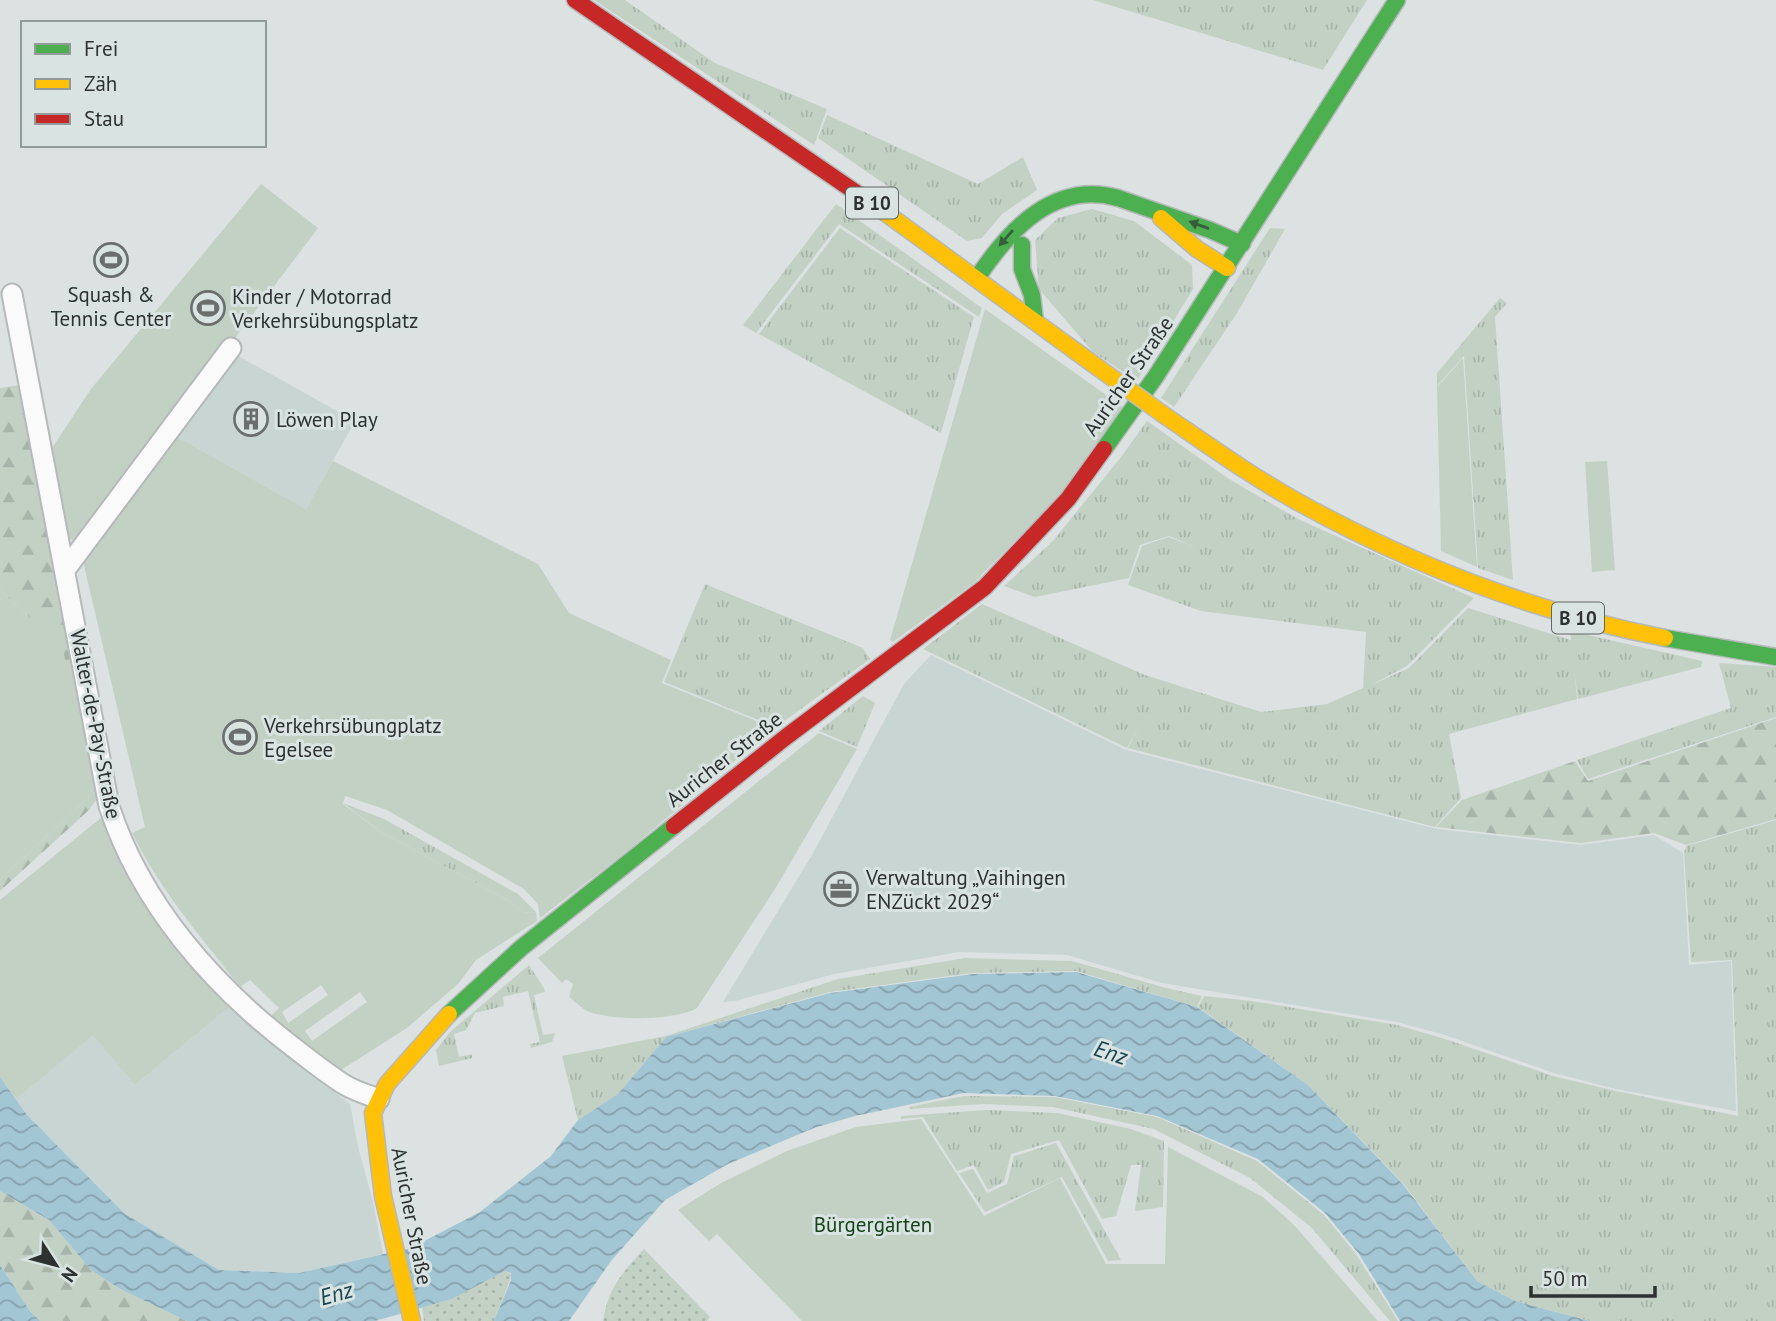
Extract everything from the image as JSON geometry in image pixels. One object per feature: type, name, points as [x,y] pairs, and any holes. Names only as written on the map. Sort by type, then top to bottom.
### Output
[{"type":"main road","name":"B 10","points":[[575,0],[983,282],[1164,415],[1226,458],[1299,503],[1388,548],[1530,604],[1636,633],[1776,657]]},
{"type":"main road","name":"Auricher Straße","points":[[411,1317],[383,1196],[373,1113],[400,1067],[440,1022],[521,948],[786,737],[985,587],[1068,499],[1156,376],[1397,0]]},
{"type":"main road","points":[[983,282],[1008,235],[1042,207],[1072,195],[1104,195],[1123,199],[1188,221],[1242,244]]},
{"type":"main road","points":[[983,282],[1023,245],[1042,207]]},
{"type":"main road","points":[[1155,212],[1196,248],[1227,268]]},
{"type":"main road","points":[[1023,245],[1022,269],[1032,295],[1035,321]]},
{"type":"street","name":"Walter-de-Pay-Straße","points":[[12,294],[109,806],[119,838],[146,890],[205,968],[256,1018],[345,1085],[379,1099]]},
{"type":"street","points":[[65,570],[231,348]]},
{"type":"shaded area","name":"Löwen Play","points":[[231,352],[355,421],[306,509],[170,433]]},
{"type":"shaded area","points":[[931,655],[1126,750],[1437,829],[1581,845],[1654,835],[1683,853],[1689,965],[1731,961],[1736,1111],[1616,1089],[1554,1073],[1442,1034],[1397,1022],[1162,983],[1067,955],[959,952],[834,974],[723,1002],[812,855],[904,684]]},
{"type":"shaded area","points":[[229,1007],[350,1104],[383,1254],[299,1273],[219,1270],[125,1214],[27,1115],[16,1099],[93,1034],[135,1085]]},
{"type":"green space","points":[[594,0],[625,0],[715,63],[827,109],[814,145]]},
{"type":"green space","points":[[1093,0],[1367,0],[1323,70]]},
{"type":"green space","points":[[827,115],[978,184],[1023,157],[1037,190],[1002,214],[982,238],[967,241],[818,138]]},
{"type":"green space","name":"Kinder / Motorrad Verkehrsübungsplatz","points":[[261,184],[318,228],[88,533],[73,540],[66,537],[48,454],[91,389]]},
{"type":"green space","points":[[836,204],[982,308],[979,317],[839,224],[756,333],[743,325]]},
{"type":"green space","points":[[1092,209],[1134,221],[1192,265],[1193,289],[1137,381],[1093,352],[1039,289],[1035,240],[1058,218]]},
{"type":"green space","points":[[840,228],[974,317],[941,433],[759,334]]},
{"type":"green space","points":[[1270,228],[1285,229],[1237,313],[1174,407],[1161,398]]},
{"type":"green space","points":[[1500,298],[1507,303],[1495,317],[1513,580],[1478,568],[1464,356],[1437,386],[1437,373]]},
{"type":"green space","points":[[985,309],[1123,407],[1060,495],[974,583],[893,642],[890,640]]},
{"type":"green space","points":[[1463,358],[1477,567],[1441,551],[1437,387]]},
{"type":"green space","points":[[19,385],[102,792],[89,810],[0,891],[0,880],[93,793],[28,616],[0,590],[0,388]]},
{"type":"green space","points":[[1147,421],[1229,479],[1298,519],[1474,598],[1407,666],[1371,685],[1409,668],[1468,608],[1571,640],[1570,631],[1702,661],[1701,667],[1578,699],[1574,669],[1577,699],[1449,734],[1461,798],[1435,827],[1128,748],[1138,728],[1127,748],[923,649],[982,604],[1145,675],[1261,712],[1327,704],[1363,688],[1366,632],[1201,611],[1128,585],[1142,546],[1168,537],[1193,546],[1169,536],[1140,545],[1129,578],[1035,597],[1004,586],[1053,541]]},
{"type":"green space","points":[[170,433],[306,509],[333,461],[538,564],[569,613],[671,660],[662,683],[774,728],[626,852],[540,918],[538,904],[524,889],[387,810],[345,796],[343,804],[381,832],[509,901],[524,913],[536,912],[537,921],[476,960],[458,984],[407,1028],[341,1070],[270,1017],[279,1008],[250,980],[240,987],[168,894],[132,833],[145,827],[83,561]],"holes":[[[321,985],[328,995],[288,1023],[282,1012]],[[360,992],[367,1002],[312,1041],[305,1031]]]},
{"type":"green space","points":[[1607,461],[1615,570],[1592,572],[1585,462]]},
{"type":"green space","points":[[705,584],[863,648],[870,659],[776,727],[664,682]]},
{"type":"green space","points":[[0,590],[28,616],[60,639],[92,764],[93,793],[0,880]]},
{"type":"green space","points":[[1719,663],[1776,667],[1776,717],[1588,779],[1577,760],[1731,708]]},
{"type":"green space","points":[[863,696],[875,703],[857,747],[819,731]]},
{"type":"green space","points":[[1776,718],[1776,819],[1686,845],[1654,833],[1581,843],[1436,827],[1462,800],[1575,761],[1588,781]]},
{"type":"green space","points":[[819,733],[857,749],[775,889],[697,1008],[659,1017],[611,1017],[587,1011],[569,997],[573,984],[566,979],[562,983],[538,958]]},
{"type":"green space","points":[[343,803],[384,819],[518,894],[536,912],[524,913],[509,901],[381,832]]},
{"type":"green space","points":[[102,817],[112,844],[139,895],[191,964],[229,1007],[135,1085],[93,1035],[16,1099],[0,1077],[0,900]]},
{"type":"green space","points":[[1776,820],[1776,1321],[1590,1321],[1515,1301],[1477,1281],[1403,1183],[1308,1085],[1198,1007],[1204,996],[1252,1001],[1397,1025],[1553,1076],[1738,1116],[1732,960],[1691,962],[1684,853],[1686,846]]},
{"type":"green space","points":[[965,958],[1072,961],[1202,996],[1197,1007],[1076,971],[972,973],[830,992],[666,1037],[618,1094],[578,1120],[562,1056],[666,1036],[838,979]]},
{"type":"green space","points":[[529,965],[544,988],[545,992],[534,995],[543,1035],[555,1033],[552,1042],[531,1048],[530,1044],[540,1042],[528,991],[503,997],[504,1006],[475,1013],[466,1030],[454,1034],[459,1057],[472,1054],[472,1058],[439,1066],[436,1050],[450,1032]]},
{"type":"green space","points":[[963,1096],[1054,1097],[1157,1117],[1257,1161],[1323,1214],[1356,1254],[1398,1321],[1390,1321],[1312,1228],[1250,1178],[1154,1129],[1053,1107],[983,1104],[909,1109]]},
{"type":"green space","points":[[986,1110],[1057,1113],[1131,1129],[1164,1141],[1163,1207],[1135,1211],[1141,1165],[1131,1165],[1116,1216],[1102,1219],[1059,1140],[1011,1154],[1004,1182],[988,1190],[974,1165],[957,1171],[923,1117],[901,1119],[901,1116]]},
{"type":"green space","name":"Bürgergärten","points":[[921,1119],[984,1216],[1060,1178],[1106,1264],[1165,1264],[1168,1147],[1263,1197],[1294,1225],[1378,1321],[802,1321],[717,1234],[709,1241],[678,1210],[721,1183],[787,1151],[856,1127]]},
{"type":"green space","points":[[1056,1143],[1121,1260],[1108,1261],[1062,1177],[985,1212],[959,1173],[973,1169],[987,1193],[1007,1184],[1014,1156]]},
{"type":"green space","points":[[0,1191],[49,1220],[91,1270],[120,1289],[187,1321],[40,1321],[30,1311],[0,1265]]},
{"type":"green space","points":[[644,1249],[710,1317],[707,1321],[603,1321],[612,1290]]},
{"type":"green space","points":[[505,1271],[512,1275],[494,1321],[424,1321],[422,1307],[452,1299]]},
{"type":"water","name":"Enz","points":[[1076,972],[1197,1007],[1308,1085],[1402,1183],[1477,1281],[1515,1301],[1590,1321],[1400,1321],[1359,1254],[1325,1213],[1258,1159],[1157,1116],[1055,1096],[964,1093],[855,1116],[814,1128],[728,1164],[665,1200],[611,1261],[569,1321],[494,1321],[511,1280],[511,1273],[505,1271],[452,1299],[375,1321],[187,1321],[120,1289],[91,1270],[49,1220],[0,1191],[0,1077],[27,1115],[125,1214],[219,1270],[299,1273],[411,1248],[480,1212],[551,1156],[578,1120],[618,1094],[666,1037],[830,993],[973,974]]},
{"type":"water","points":[[0,1265],[30,1311],[40,1321],[0,1321]]},
{"type":"traffic: fast","points":[[1104,449],[1156,376],[1397,0]]},
{"type":"traffic: fast","points":[[977,278],[1019,227],[1036,213],[1073,196],[1095,194],[1118,198],[1242,244]]},
{"type":"traffic: fast","points":[[1022,245],[1022,269],[1032,295],[1035,321]]},
{"type":"traffic: fast","points":[[1665,638],[1776,657]]},
{"type":"traffic: fast","points":[[449,1014],[521,948],[674,826]]},
{"type":"traffic: slow","points":[[883,211],[1100,369]]},
{"type":"traffic: slow","points":[[1161,218],[1197,249],[1227,268]]},
{"type":"traffic: slow","points":[[1100,369],[1164,415]]},
{"type":"traffic: slow","points":[[1164,415],[1281,492],[1385,546],[1523,601],[1617,628],[1665,638]]},
{"type":"traffic: slow","points":[[412,1321],[383,1196],[373,1113],[387,1084],[449,1014]]},
{"type":"traffic: jam","points":[[575,0],[883,211]]},
{"type":"traffic: jam","points":[[674,826],[786,737],[985,587],[1068,499],[1104,449]]},
{"type":"place","name":"Squash & Tennis Center","points":[[111,260]]},
{"type":"place","name":"Kinder / Motorrad Verkehrsübungsplatz","points":[[208,308]]},
{"type":"place","name":"Löwen Play","points":[[251,419]]},
{"type":"place","name":"Verkehrsübungplatz Egelsee","points":[[240,737]]},
{"type":"place","name":"Verwaltung „Vaihingen ENZückt 2029“","points":[[841,889]]}]
